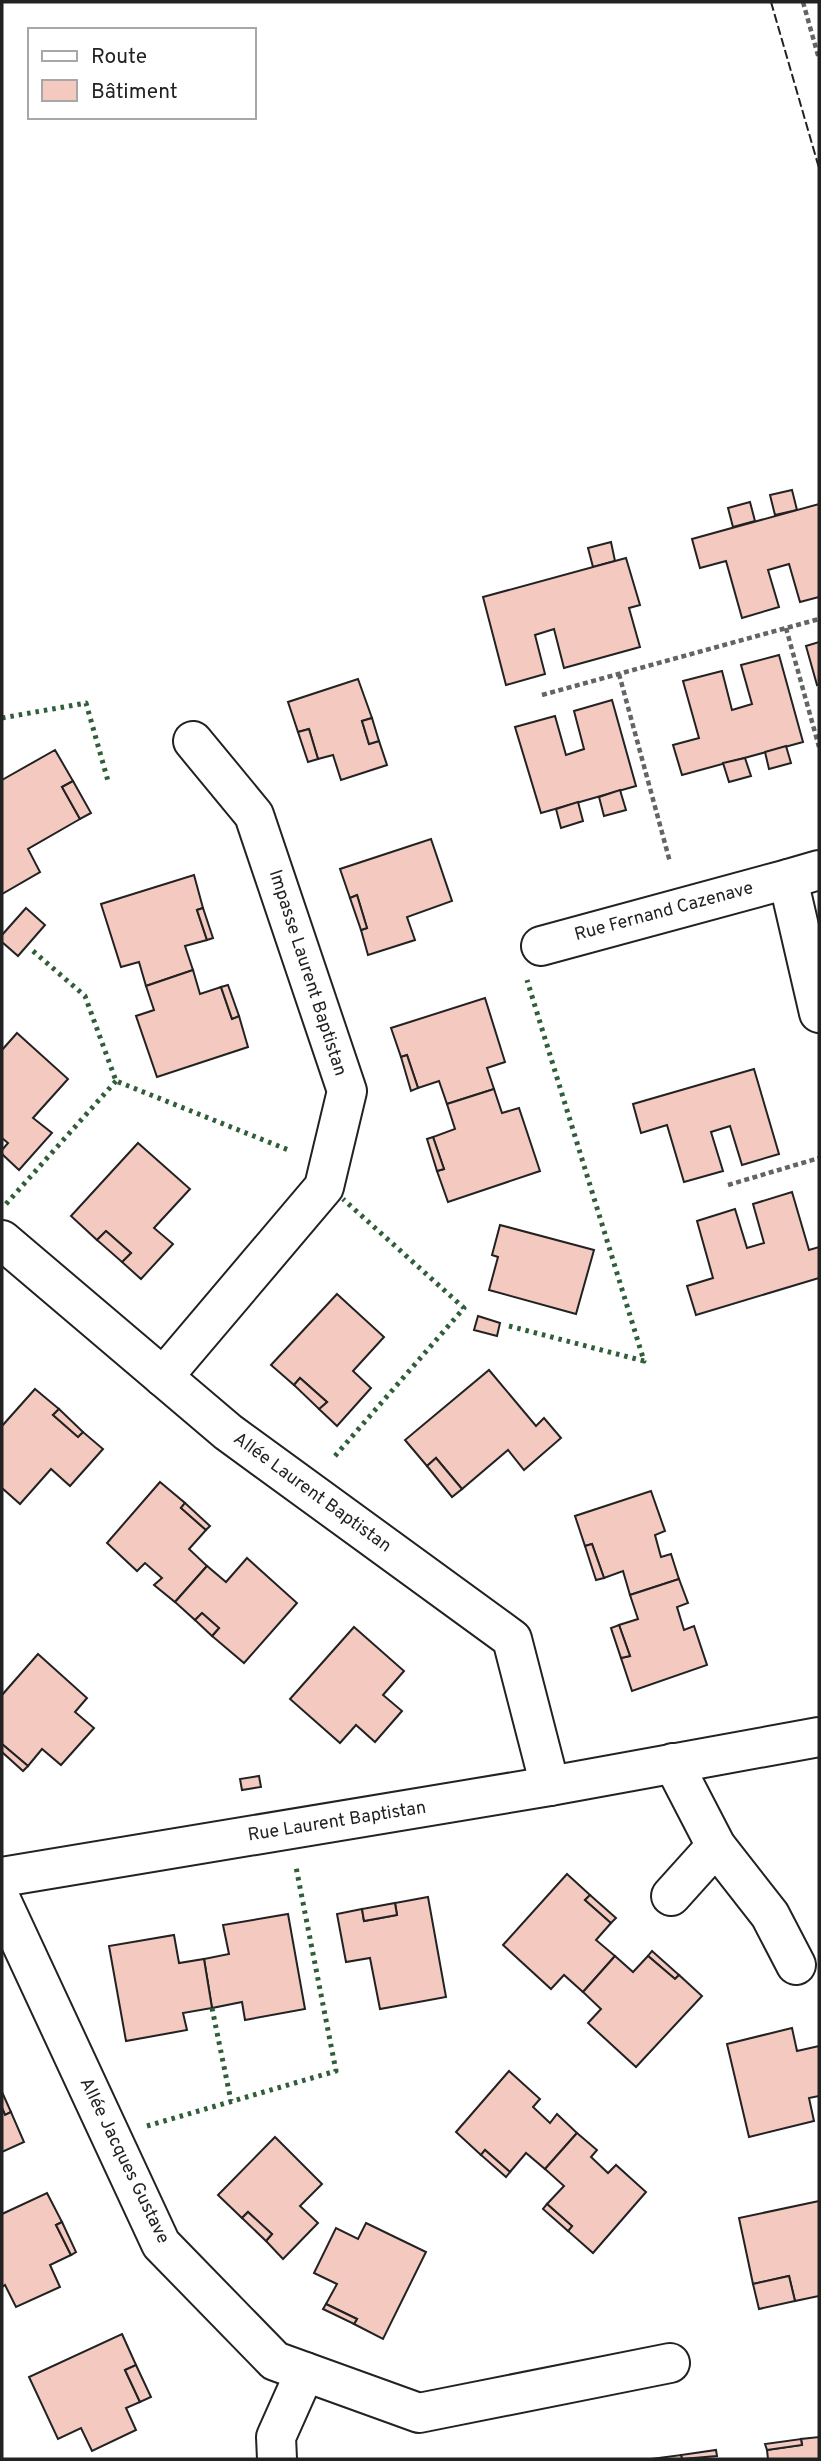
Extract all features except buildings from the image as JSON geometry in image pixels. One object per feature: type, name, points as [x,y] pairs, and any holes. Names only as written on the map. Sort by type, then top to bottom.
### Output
[{"type":"street","name":"Impasse Laurent Baptistan","points":[[163,1377],[324,1187],[347,1091],[254,815],[193,741]]},
{"type":"street","name":"Rue Fernand Cazenave","points":[[541,946],[803,874],[819,1013]]},
{"type":"street","name":"Allée Laurent Baptistan","points":[[2,1240],[228,1432],[512,1639],[550,1786]]},
{"type":"street","name":"Rue Laurent Baptistan","points":[[2,1877],[550,1786],[819,1737]]},
{"type":"street","points":[[673,1763],[716,1846],[770,1915],[796,1965]]},
{"type":"street","points":[[671,1896],[716,1846]]},
{"type":"street","name":"Allée Jacques Gustave","points":[[2,1902],[161,2244],[275,2361],[419,2413],[670,2363]]},
{"type":"street","points":[[277,2459],[276,2437],[305,2372]]},
{"type":"path","points":[[803,2],[819,59]]},
{"type":"path","points":[[542,695],[819,619]]},
{"type":"path","points":[[786,628],[819,747]]},
{"type":"path","points":[[619,674],[682,907]]},
{"type":"path","points":[[728,1185],[819,1158]]},
{"type":"hedge","points":[[2,718],[86,703],[108,781]]},
{"type":"hedge","points":[[33,951],[85,996],[116,1081],[291,1151]]},
{"type":"hedge","points":[[509,1326],[644,1361],[527,980]]},
{"type":"hedge","points":[[6,1204],[116,1081]]},
{"type":"hedge","points":[[335,1456],[464,1308],[343,1199]]},
{"type":"hedge","points":[[147,2126],[336,2071],[296,1867]]},
{"type":"hedge","points":[[212,2008],[231,2101]]},
{"type":"fence","points":[[771,2],[819,168]]}]
